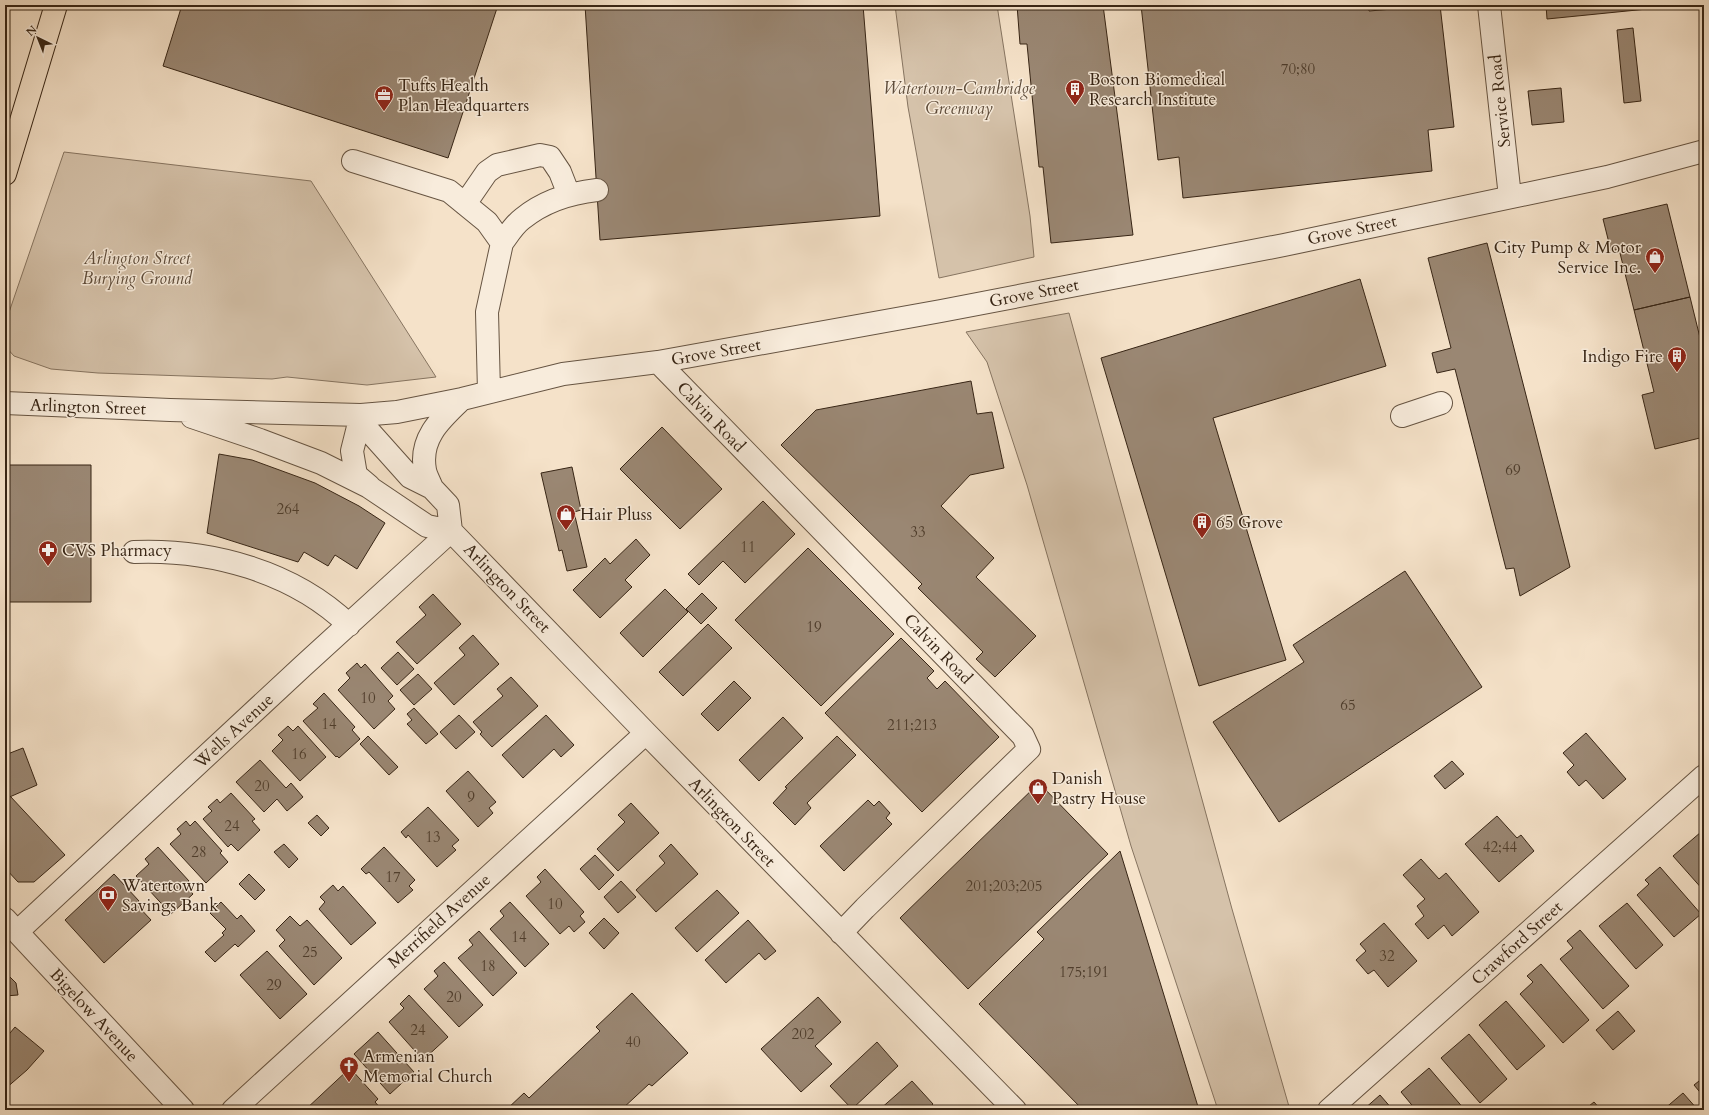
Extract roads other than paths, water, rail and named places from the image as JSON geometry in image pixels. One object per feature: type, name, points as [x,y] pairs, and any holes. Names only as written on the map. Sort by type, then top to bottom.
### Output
[{"type":"main road","points":[[5,174],[56,5]]},
{"type":"street","name":"Service Road","points":[[1489,5],[1510,197]]},
{"type":"street","name":"Grove Street","points":[[361,415],[397,412],[462,399],[563,374],[658,362],[1053,290],[1284,245],[1607,177],[1704,151]]},
{"type":"street","points":[[465,204],[487,172],[496,165],[540,155],[550,157],[560,172],[569,195]]},
{"type":"street","points":[[353,161],[449,191],[487,222],[502,243]]},
{"type":"street","points":[[490,392],[487,312],[502,243],[522,219],[549,201],[569,195],[597,190]]},
{"type":"street","name":"Calvin Road","points":[[658,362],[1023,736],[1029,749],[841,933]]},
{"type":"street","points":[[432,488],[425,470],[427,438],[438,422],[462,399]]},
{"type":"street","name":"Arlington Street","points":[[5,403],[170,410],[361,415],[368,430],[410,477],[432,488],[448,505],[452,530],[646,733],[1015,1110]]},
{"type":"street","points":[[1402,416],[1441,403]]},
{"type":"street","name":"Arlington Street","points":[[170,410],[260,440],[321,464],[369,487],[427,526],[452,530]]},
{"type":"street","points":[[361,415],[352,451],[356,475],[369,487]]},
{"type":"street","name":"Wells Avenue","points":[[11,926],[349,625],[452,530]]},
{"type":"street","points":[[134,552],[182,553],[246,566],[287,581],[335,612],[349,625]]},
{"type":"street","name":"Merrifield Avenue","points":[[233,1110],[646,733]]},
{"type":"street","name":"Crawford Street","points":[[1329,1110],[1704,776]]},
{"type":"street","name":"Bigelow Avenue","points":[[11,926],[183,1110]]},
{"type":"place","name":"Boston Biomedical Research Institute","points":[[1075,106]]},
{"type":"place","name":"Tufts Health Plan Headquarters","points":[[384,112]]},
{"type":"place","name":"City Pump & Motor Service Inc.","points":[[1655,274]]},
{"type":"place","name":"Indigo Fire","points":[[1677,373]]},
{"type":"place","name":"Hair Pluss","points":[[566,531]]},
{"type":"place","name":"65 Grove","points":[[1202,539]]},
{"type":"place","name":"CVS Pharmacy","points":[[48,567]]},
{"type":"place","name":"Danish Pastry House","points":[[1038,805]]},
{"type":"place","name":"Watertown Savings Bank","points":[[108,912]]},
{"type":"place","name":"Armenian Memorial Church","points":[[349,1083]]},
{"type":"park label","name":"Watertown-Cambridge Greenway","points":[[959,98]]},
{"type":"park label","name":"Arlington Street Burying Ground","points":[[137,268]]}]
